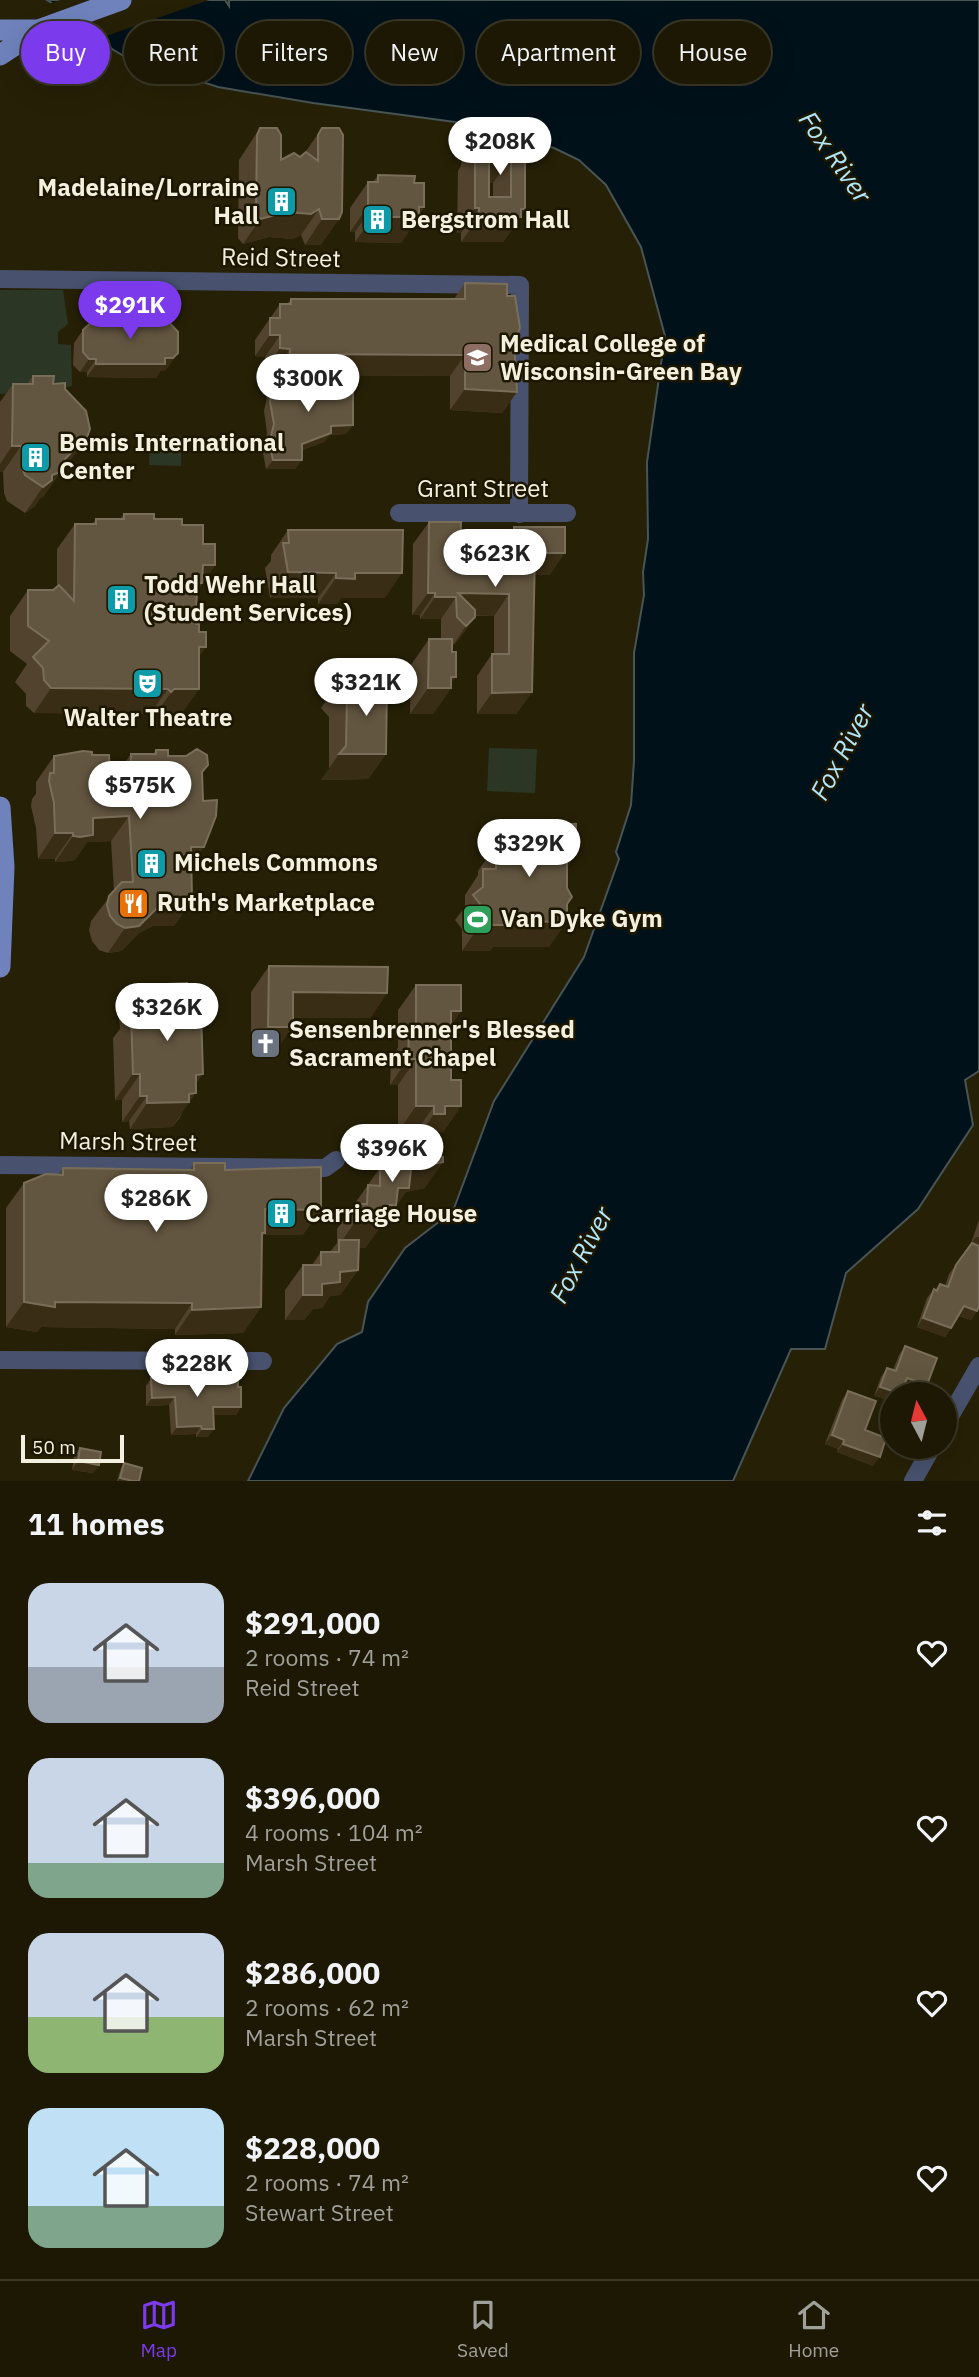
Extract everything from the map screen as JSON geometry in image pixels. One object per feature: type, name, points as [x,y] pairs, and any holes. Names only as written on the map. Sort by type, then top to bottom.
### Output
[{"type":"main road","points":[[63,21],[121,0]]},
{"type":"main road","points":[[0,30],[21,30]]},
{"type":"main road","points":[[0,55],[21,41]]},
{"type":"main road","points":[[0,807],[4,867],[0,967]]},
{"type":"street","name":"Reid Street","points":[[0,279],[520,285],[519,514]]},
{"type":"street","name":"Grant Street","points":[[398,513],[567,513]]},
{"type":"street","name":"Marsh Street","points":[[0,1165],[325,1168],[336,1160]]},
{"type":"street","points":[[0,1360],[264,1361]]},
{"type":"street","points":[[957,1404],[979,1366]]},
{"type":"street","points":[[913,1481],[925,1460]]},
{"type":"green space","points":[[0,290],[63,290],[68,324],[58,332],[58,344],[71,345],[72,386],[55,391],[0,394]]},
{"type":"green space","points":[[150,435],[182,436],[181,466],[149,465]]},
{"type":"green space","points":[[489,748],[537,749],[535,793],[487,791]]},
{"type":"water","points":[[47,0],[130,0],[140,21],[124,21],[124,56],[110,47],[110,21],[78,21]]},
{"type":"water","name":"Fox River","points":[[137,0],[225,0],[229,6],[229,0],[979,0],[979,1071],[965,1080],[973,1125],[918,1209],[846,1273],[825,1349],[791,1349],[733,1481],[248,1481],[284,1408],[337,1344],[362,1332],[368,1302],[405,1248],[453,1211],[494,1101],[584,957],[619,859],[616,852],[631,805],[634,761],[634,653],[644,595],[643,572],[648,539],[647,462],[665,336],[641,247],[606,185],[579,160],[554,148],[470,124],[209,84],[223,84],[223,21],[142,21]]},
{"type":"pier","points":[[60,0],[209,0],[149,21],[124,21],[124,30],[110,35],[110,21],[72,21],[48,4]]},
{"type":"building","points":[[260,128],[277,128],[281,135],[281,160],[294,153],[300,157],[306,152],[318,161],[318,135],[322,128],[339,128],[343,135],[342,212],[339,219],[322,219],[319,209],[311,214],[287,212],[260,219],[256,212],[257,135]]},
{"type":"building","points":[[479,137],[521,137],[521,146],[525,146],[525,209],[521,209],[521,217],[479,217],[479,208],[475,208],[475,145],[479,145]],"holes":[[[489,157],[511,157],[511,197],[489,197]]]},
{"type":"building","points":[[378,175],[415,176],[414,183],[424,183],[424,207],[419,207],[419,217],[373,217],[373,206],[368,206],[368,182],[378,182]]},
{"type":"building","points":[[465,283],[507,284],[507,296],[515,296],[520,328],[514,343],[517,392],[465,389],[465,355],[290,354],[290,349],[280,348],[280,335],[270,335],[270,318],[280,318],[280,304],[291,304],[291,299],[465,299]]},
{"type":"building","points":[[96,318],[165,318],[178,332],[178,353],[173,358],[165,358],[165,364],[96,364],[96,359],[89,359],[83,352],[83,330]]},
{"type":"building","points":[[294,372],[353,385],[353,425],[331,426],[331,433],[302,444],[302,460],[273,460],[269,444],[274,424],[270,402],[273,389],[294,389]]},
{"type":"building","points":[[33,376],[54,376],[53,384],[65,383],[65,389],[86,411],[90,429],[87,437],[65,459],[61,472],[52,475],[52,480],[43,487],[25,475],[21,446],[12,446],[13,384],[33,384]]},
{"type":"building","points":[[124,514],[154,514],[154,519],[182,519],[182,525],[203,525],[203,544],[215,544],[215,565],[203,565],[202,583],[197,583],[196,624],[199,624],[199,632],[206,632],[206,647],[199,647],[199,689],[174,689],[171,692],[168,689],[51,688],[44,680],[43,668],[33,657],[49,641],[28,626],[28,590],[53,590],[59,585],[74,601],[75,524],[96,524],[96,519],[124,519]]},
{"type":"building","points":[[429,522],[461,522],[460,550],[514,551],[514,527],[565,527],[565,553],[535,553],[532,692],[492,693],[492,654],[509,654],[509,594],[458,593],[475,610],[475,617],[466,626],[457,617],[456,597],[435,597],[435,593],[428,593]]},
{"type":"building","points":[[288,530],[403,530],[402,573],[355,573],[355,579],[336,578],[336,573],[288,572],[283,543],[289,543]]},
{"type":"building","points":[[429,639],[452,639],[452,652],[456,652],[456,677],[451,677],[451,688],[428,688]]},
{"type":"building","points":[[338,683],[387,683],[386,754],[339,754],[346,746],[347,691]]},
{"type":"building","points":[[197,749],[207,755],[208,765],[202,772],[203,801],[217,800],[216,816],[204,847],[191,847],[192,900],[171,901],[157,908],[139,926],[125,928],[110,916],[107,905],[109,896],[122,882],[133,882],[129,816],[93,818],[93,835],[80,837],[73,836],[73,833],[55,833],[54,803],[49,781],[50,773],[54,773],[54,756],[83,751],[92,752],[92,755],[109,755],[110,780],[131,779],[131,754],[156,754],[156,750],[168,750],[168,756],[186,756]]},
{"type":"building","points":[[545,824],[576,824],[575,855],[567,855],[567,888],[572,897],[567,904],[567,922],[508,921],[508,925],[480,925],[480,904],[473,895],[483,887],[483,869],[496,869],[496,845],[511,846],[511,839],[532,839],[532,833],[545,833]]},
{"type":"building","points":[[269,966],[388,967],[387,993],[293,992],[293,1027],[268,1027]]},
{"type":"building","points":[[187,983],[187,991],[194,991],[195,1012],[201,1012],[203,1074],[196,1075],[196,1093],[189,1094],[189,1102],[147,1103],[147,1096],[140,1096],[140,1074],[133,1074],[131,1013],[138,1013],[137,992],[144,992],[144,985]]},
{"type":"building","points":[[416,985],[461,985],[461,1011],[451,1011],[451,1080],[461,1080],[461,1106],[445,1106],[445,1114],[434,1114],[434,1106],[416,1106],[416,1059],[408,1059],[409,1032],[416,1032]]},
{"type":"building","points":[[393,1149],[422,1150],[422,1155],[443,1157],[443,1162],[411,1169],[409,1188],[398,1188],[396,1205],[384,1205],[383,1223],[355,1222],[355,1204],[367,1204],[368,1185],[380,1186],[380,1167],[392,1167]]},
{"type":"building","points":[[194,1163],[225,1163],[225,1170],[321,1167],[321,1210],[265,1209],[261,1307],[192,1310],[192,1303],[55,1302],[55,1307],[24,1302],[24,1183],[46,1174],[63,1175],[63,1168],[194,1170]]},
{"type":"building","points":[[339,1240],[359,1240],[358,1270],[340,1272],[340,1282],[322,1284],[322,1295],[303,1295],[303,1265],[321,1265],[321,1252],[339,1252]]},
{"type":"building","points":[[972,1243],[979,1246],[977,1311],[964,1306],[951,1328],[923,1318],[934,1289],[937,1291],[940,1284],[948,1287],[956,1265]]},
{"type":"building","points":[[905,1346],[937,1358],[928,1382],[907,1378],[906,1382],[882,1382],[887,1368],[896,1371]]},
{"type":"building","points":[[197,1377],[197,1382],[238,1382],[238,1387],[241,1387],[241,1407],[213,1407],[214,1429],[202,1429],[201,1426],[177,1427],[175,1397],[152,1398],[151,1378]]},
{"type":"building","points":[[848,1391],[876,1401],[865,1430],[880,1436],[880,1457],[843,1444],[844,1440],[832,1435]]},
{"type":"building","points":[[80,1448],[101,1452],[99,1465],[78,1461]]},
{"type":"building","points":[[124,1463],[142,1468],[139,1481],[120,1478]]},
{"type":"place","name":"Madelaine/Lorraine Hall","points":[[282,202]]},
{"type":"place","name":"Bergstrom Hall","points":[[378,220]]},
{"type":"place","name":"Medical College of Wisconsin-Green Bay","points":[[477,358]]},
{"type":"place","name":"Bemis International Center","points":[[36,457]]},
{"type":"place","name":"Todd Wehr Hall (Student Services)","points":[[121,599]]},
{"type":"place","name":"Walter Theatre","points":[[148,684]]},
{"type":"place","name":"Michels Commons","points":[[151,863]]},
{"type":"place","name":"Ruth's Marketplace","points":[[134,903]]},
{"type":"place","name":"Van Dyke Gym","points":[[478,919]]},
{"type":"place","name":"Sensenbrenner's Blessed Sacrament Chapel","points":[[266,1044]]},
{"type":"place","name":"Carriage House","points":[[282,1214]]}]
